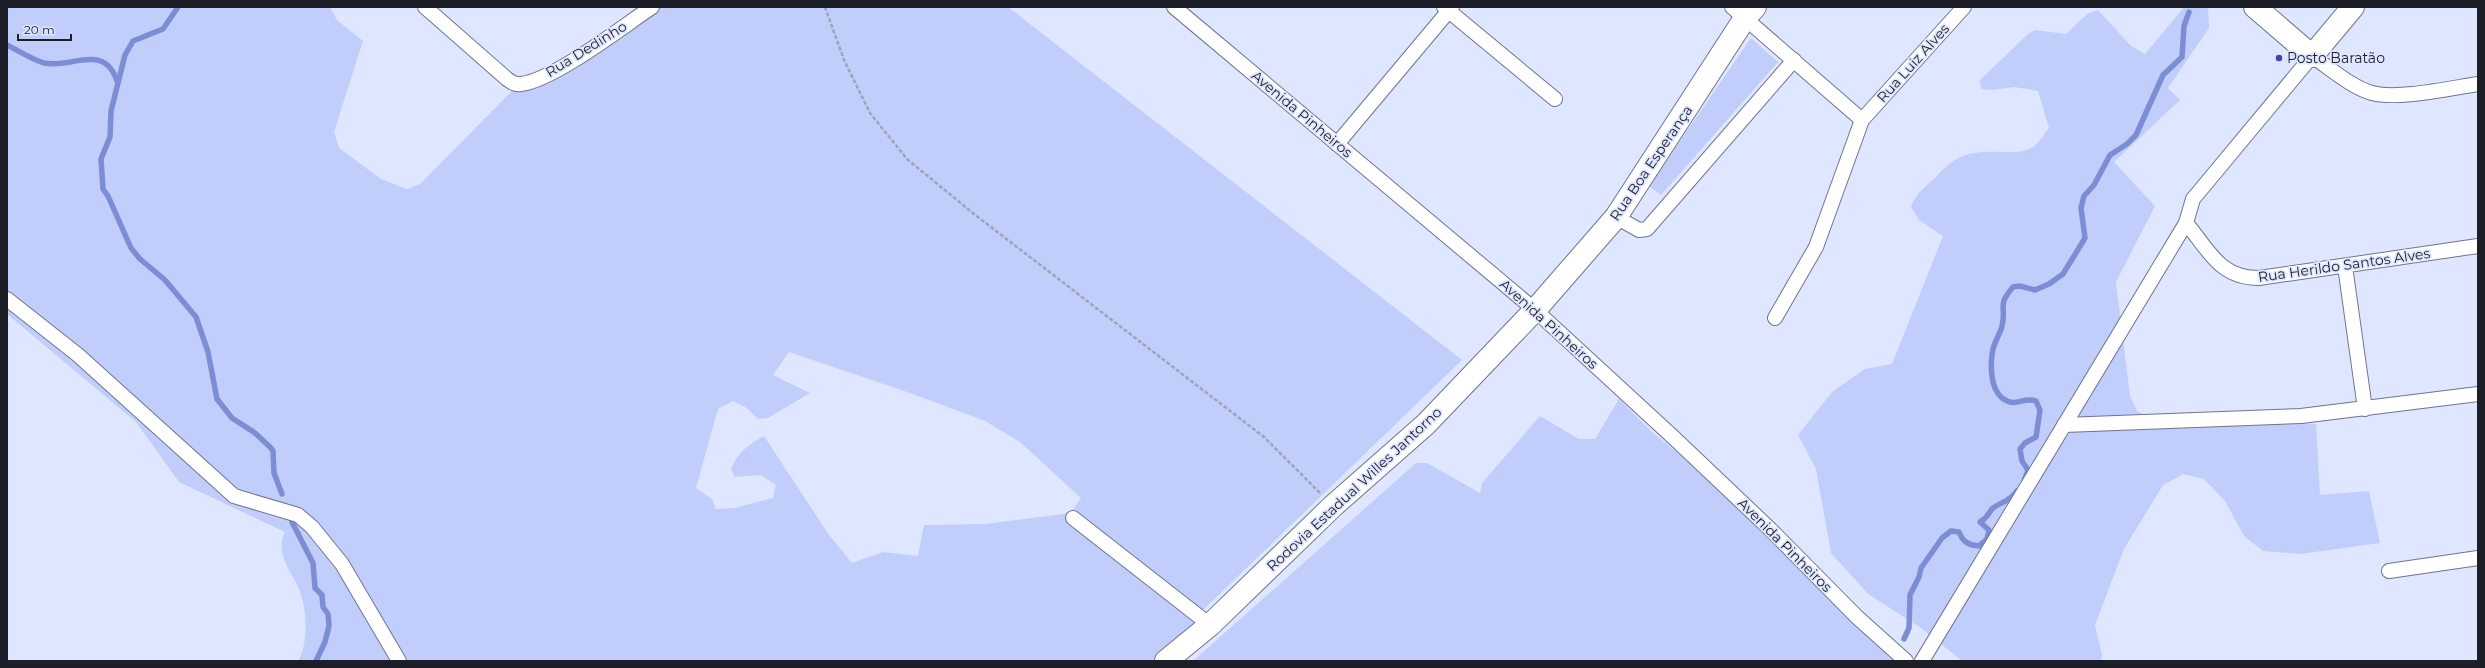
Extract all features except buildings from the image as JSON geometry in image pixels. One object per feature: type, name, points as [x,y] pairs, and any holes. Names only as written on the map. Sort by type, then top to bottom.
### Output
[{"type":"main road","points":[[2255,7],[2312,56],[2353,7]]},
{"type":"main road","name":"Rua Boa Esperança","points":[[1535,310],[1616,217],[1744,11]]},
{"type":"main road","name":"Rodovia Estadual Willes Jantorno","points":[[1166,661],[1210,625],[1333,506],[1426,424],[1535,310]]},
{"type":"street","name":"Rua Dedinho","points":[[425,7],[507,79],[516,84],[529,82],[557,70],[651,8]]},
{"type":"street","name":"Avenida Pinheiros","points":[[1174,7],[1535,310],[1673,437],[1771,530],[1857,617],[1906,661]]},
{"type":"street","name":"Rua Luiz Alves","points":[[1862,120],[1964,7]]},
{"type":"street","points":[[1337,144],[1448,8],[1555,99]]},
{"type":"street","points":[[1744,11],[1794,60],[1862,120],[1816,247],[1775,318]]},
{"type":"street","points":[[1922,661],[2186,223],[2189,206],[2193,199],[2312,56],[2358,87],[2371,93],[2398,94],[2478,84]]},
{"type":"street","points":[[1616,217],[1639,230],[1647,229],[1794,60]]},
{"type":"street","name":"Rua Herildo Santos Alves","points":[[2186,223],[2221,267],[2245,278],[2345,266],[2478,246]]},
{"type":"street","points":[[2345,266],[2365,409]]},
{"type":"street","points":[[7,299],[78,355],[234,496],[298,514],[312,527],[342,564],[399,661]]},
{"type":"street","points":[[2064,425],[2301,416],[2478,394]]},
{"type":"street","points":[[1073,518],[1210,625]]},
{"type":"street","points":[[2389,571],[2478,558]]},
{"type":"path","points":[[825,7],[844,60],[870,113],[907,159],[974,214],[1264,437],[1333,506]]},
{"type":"shaded area","points":[[7,7],[330,7],[337,20],[363,41],[334,132],[339,148],[381,179],[407,189],[420,184],[517,86],[550,81],[659,7],[1008,7],[1462,360],[1203,610],[1201,621],[1159,661],[298,661],[302,654],[304,645],[306,625],[305,615],[299,589],[282,554],[282,539],[285,532],[179,482],[136,422],[7,314]],"holes":[[[789,352],[910,393],[985,421],[1020,442],[1081,498],[1071,513],[986,524],[924,525],[918,556],[883,552],[852,563],[829,535],[764,436],[740,453],[731,469],[735,477],[761,475],[776,485],[773,498],[734,508],[716,509],[712,499],[696,488],[718,409],[733,401],[747,408],[758,419],[768,418],[810,393],[773,375]]]},
{"type":"shaded area","points":[[2184,7],[2208,7],[2209,28],[2168,88],[2180,100],[2114,162],[2155,206],[2116,282],[2130,396],[2137,411],[2148,417],[2316,424],[2320,495],[2369,491],[2380,543],[2300,554],[2263,551],[2244,536],[2225,501],[2204,479],[2183,474],[2163,485],[2124,549],[2095,625],[2102,655],[2101,661],[1962,661],[1921,628],[1868,594],[1831,553],[1816,469],[1798,435],[1832,392],[1865,369],[1892,364],[1943,236],[1919,220],[1911,207],[1918,194],[1944,168],[1960,157],[1967,154],[1985,152],[2014,152],[2027,150],[2039,141],[2049,128],[2038,91],[2014,87],[1992,90],[1981,89],[1980,80],[2028,34],[2035,30],[2066,34],[2087,14],[2098,10],[2130,45],[2145,54]]},
{"type":"shaded area","points":[[1751,38],[1778,62],[1661,195],[1649,186]]},
{"type":"shaded area","points":[[1619,399],[1652,432],[1731,496],[1860,631],[1902,650],[1910,661],[1193,661],[1416,463],[1427,463],[1480,493],[1482,483],[1540,416],[1579,439],[1595,439]]},
{"type":"waterway","points":[[178,7],[163,29],[133,41],[125,55],[111,111],[110,137],[101,159],[103,189],[108,196],[131,248],[140,259],[165,280],[196,317],[208,352],[217,399],[232,418],[255,433],[273,451],[274,473],[282,494]]},
{"type":"waterway","points":[[2024,481],[2028,470],[2022,461],[2020,449],[2025,443],[2036,437],[2040,410],[2036,401],[2007,401],[1998,394],[1995,388],[1991,368],[1992,355],[2002,326],[2003,303],[2013,287],[2020,286],[2035,290],[2049,284],[2063,274],[2085,238],[2081,208],[2084,196],[2094,185],[2110,155],[2127,144],[2136,135],[2163,75],[2182,57],[2184,26],[2189,12]]},
{"type":"waterway","points":[[7,45],[44,63],[54,64],[95,60],[104,63],[111,69],[117,81]]},
{"type":"waterway","points":[[1904,639],[1909,628],[1910,595],[1919,577],[1921,568],[1942,538],[1951,531],[1959,532],[1966,542],[1979,546],[1987,539],[1989,530],[1980,522],[1993,508],[2009,499],[2017,491]]},
{"type":"waterway","points":[[292,522],[313,563],[315,588],[322,595],[323,607],[328,614],[329,626],[325,642],[316,661]]},
{"type":"place","name":"Posto Baratão","points":[[2279,58]]}]
